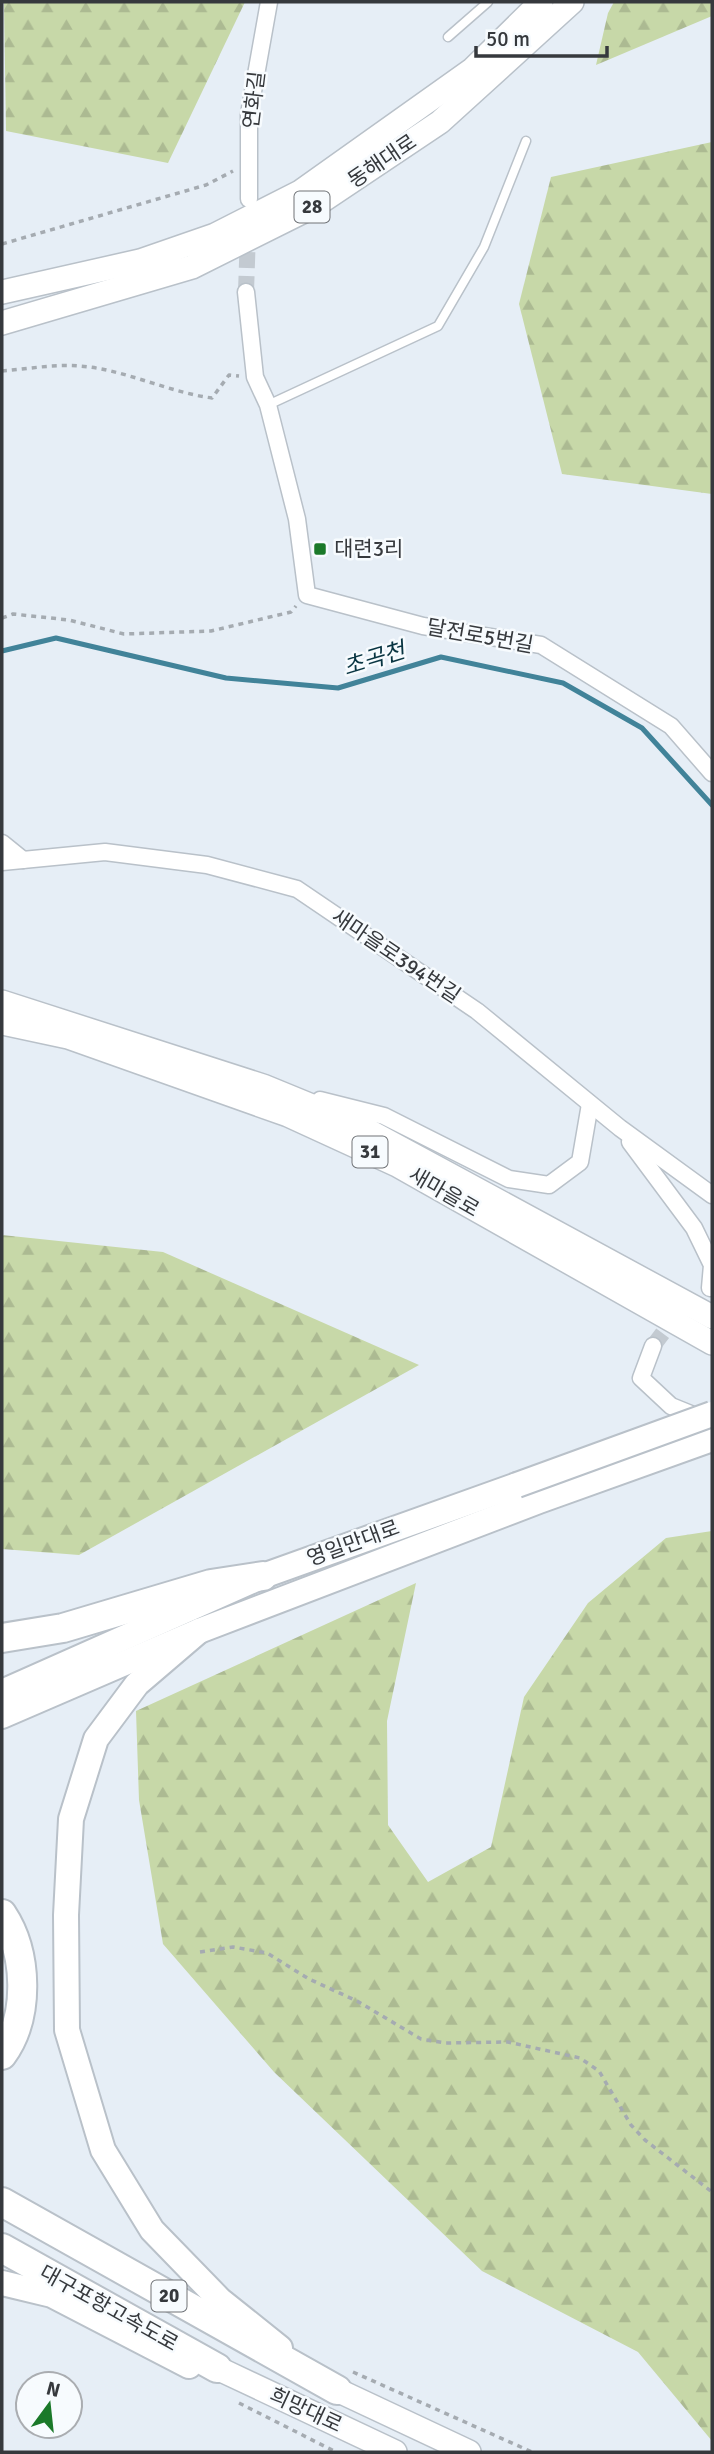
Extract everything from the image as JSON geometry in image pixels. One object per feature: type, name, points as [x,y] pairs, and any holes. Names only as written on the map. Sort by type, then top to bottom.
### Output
[{"type":"highway","name":"영일만대로","points":[[2,1692],[263,1576],[712,1414]]},
{"type":"highway","name":"영일만대로","points":[[2,1716],[133,1657],[199,1631],[539,1501],[712,1439]]},
{"type":"highway","points":[[2,1638],[63,1628],[211,1584],[263,1576]]},
{"type":"highway","points":[[199,1631],[137,1684],[96,1739],[72,1819],[66,1915],[67,2030],[103,2150],[152,2230],[220,2300],[345,2381]]},
{"type":"highway","points":[[2,1914],[12,1929],[24,1994],[10,2044],[2,2055]]},
{"type":"highway","name":"대구포항고속도로","points":[[2,2202],[345,2381]]},
{"type":"highway","name":"대구포항고속도로","points":[[2,2248],[217,2368]]},
{"type":"highway","points":[[2,2283],[52,2295],[211,2376],[217,2368]]},
{"type":"main road","points":[[2,292],[140,261],[215,235],[300,192],[474,69],[541,2]]},
{"type":"main road","name":"동해대로","points":[[2,323],[192,267],[316,205],[440,122],[572,2]]},
{"type":"main road","name":"새마을로","points":[[2,1002],[263,1086],[358,1125],[712,1317]]},
{"type":"main road","name":"새마을로","points":[[2,1023],[68,1037],[288,1115],[397,1165],[712,1343]]},
{"type":"main road","points":[[2,1028],[68,1037]]},
{"type":"main road","name":"희망대로","points":[[217,2368],[395,2452]]},
{"type":"main road","name":"희망대로","points":[[345,2381],[469,2452]]},
{"type":"street","name":"연화길","points":[[248,199],[249,114],[269,2]]},
{"type":"street","points":[[246,292],[255,377],[268,405],[297,519],[307,595]]},
{"type":"street","name":"달전로5번길","points":[[307,595],[423,626],[541,645],[671,726],[712,774]]},
{"type":"street","points":[[2,843],[23,860]]},
{"type":"street","name":"새마을로394번길","points":[[2,862],[105,852],[207,865],[297,889],[477,1011],[620,1128],[712,1195]]},
{"type":"street","points":[[263,1086],[384,1116],[509,1179],[549,1185],[580,1162],[590,1104]]},
{"type":"street","points":[[620,1128],[694,1228],[712,1265],[706,1289]]},
{"type":"street","points":[[653,1346],[641,1378],[671,1406],[712,1423]]},
{"type":"lane","points":[[448,37],[488,2]]},
{"type":"lane","points":[[268,405],[438,326],[484,247],[526,141]]},
{"type":"path","points":[[2,244],[206,185],[249,162]]},
{"type":"path","points":[[2,371],[79,366],[141,380],[183,394],[212,398],[229,375],[255,377]]},
{"type":"path","points":[[2,618],[13,614],[58,619],[124,634],[211,631],[291,612],[307,595]]},
{"type":"path","points":[[200,1952],[233,1947],[267,1953],[421,2039],[446,2043],[508,2042],[580,2058],[599,2071],[626,2118],[645,2140],[712,2192]]},
{"type":"path","points":[[345,2381],[532,2452]]},
{"type":"path","points":[[239,2403],[337,2452]]},
{"type":"green space","points":[[4,2],[245,2],[168,163],[6,131]]},
{"type":"green space","points":[[614,2],[712,2],[712,16],[596,65],[608,13]]},
{"type":"green space","points":[[712,142],[712,494],[562,474],[519,304],[551,177]]},
{"type":"green space","points":[[2,1235],[163,1252],[419,1365],[79,1555],[2,1549]]},
{"type":"green space","points":[[712,1531],[712,2441],[638,2352],[482,2271],[274,2072],[163,1944],[139,1800],[136,1711],[416,1583],[387,1721],[388,1825],[428,1882],[491,1847],[524,1697],[588,1603],[666,1538]]},
{"type":"waterway","name":"초곡천","points":[[2,651],[56,638],[226,678],[338,688],[441,657],[563,683],[642,728],[712,805]]},
{"type":"tunnel","points":[[246,292],[248,233]]},
{"type":"tunnel","points":[[653,1346],[696,1289]]},
{"type":"place","name":"대련3리","points":[[320,549]]}]
